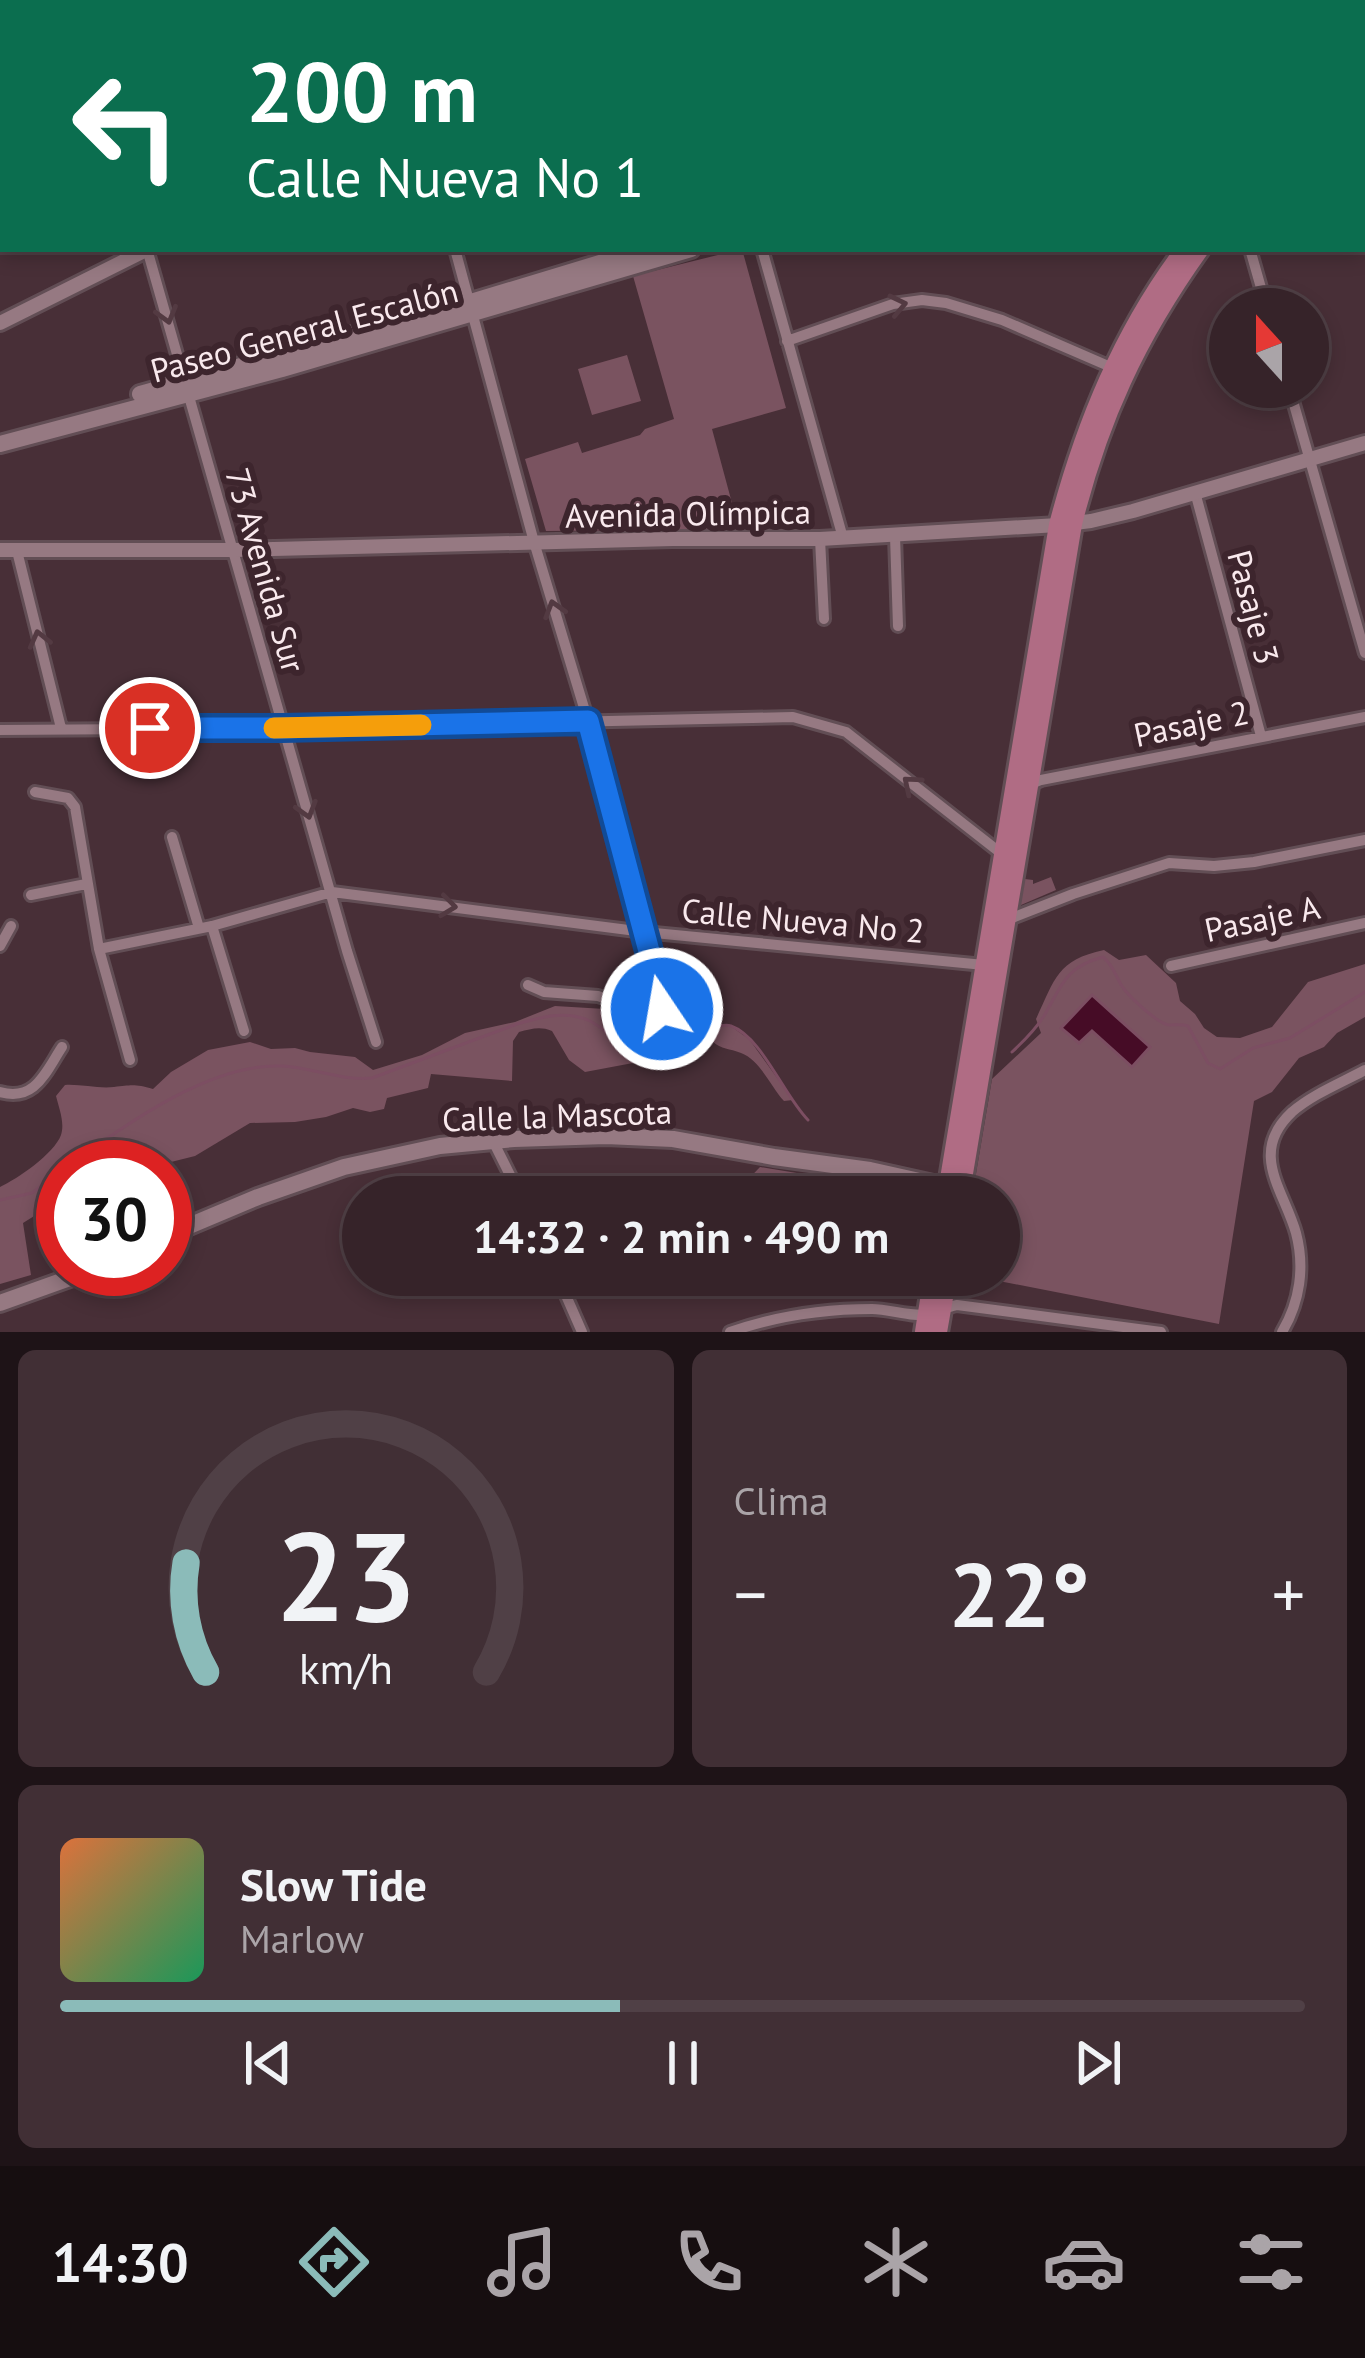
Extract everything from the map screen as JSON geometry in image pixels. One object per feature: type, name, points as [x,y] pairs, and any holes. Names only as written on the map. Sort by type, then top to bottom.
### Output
[{"type":"highway","points":[[955,1176],[984,965],[1083,438],[1113,368],[1183,252]]},
{"type":"highway","points":[[956,1176],[1029,784],[1066,525],[1115,392],[1198,252]]},
{"type":"main road","name":"Paseo General Escalón","points":[[472,308],[637,252]]},
{"type":"main road","name":"Paseo General Escalón","points":[[0,444],[187,387],[680,252]]},
{"type":"main road","name":"Paseo General Escalón","points":[[0,432],[187,387]]},
{"type":"main road","name":"Calle la Mascota","points":[[192,1225],[344,1167],[440,1146],[494,1141],[605,1136],[674,1139],[892,1176]]},
{"type":"main road","points":[[0,1303],[36,1290]]},
{"type":"street","points":[[0,323],[141,252]]},
{"type":"street","name":"73 Avenida Sur","points":[[148,252],[376,1042]]},
{"type":"street","points":[[456,252],[588,721],[662,1009],[650,1014],[598,997],[544,992],[528,985]]},
{"type":"street","points":[[763,252],[843,538]]},
{"type":"street","points":[[1251,252],[1261,288]]},
{"type":"street","points":[[788,341],[893,304],[922,300],[1002,320],[1113,368]]},
{"type":"street","points":[[1295,408],[1365,652]]},
{"type":"street","name":"Avenida Olímpica","points":[[0,550],[820,539],[1066,525],[1133,511],[1365,443]]},
{"type":"street","name":"Pasaje 3","points":[[1195,492],[1261,736]]},
{"type":"street","points":[[895,536],[898,626]]},
{"type":"street","points":[[820,539],[824,620]]},
{"type":"street","points":[[17,551],[61,728]]},
{"type":"street","points":[[0,730],[769,716],[818,722],[846,732],[1004,855]]},
{"type":"street","name":"Pasaje 2","points":[[1029,784],[1365,717]]},
{"type":"street","points":[[35,792],[68,798],[75,807],[99,949],[130,1060]]},
{"type":"street","points":[[172,838],[244,1031]]},
{"type":"street","points":[[1006,920],[1169,863],[1254,862],[1365,840]]},
{"type":"street","points":[[31,895],[86,884]]},
{"type":"street","points":[[99,949],[206,927],[332,892]]},
{"type":"street","name":"Calle Nueva No 2","points":[[332,892],[644,932],[984,965]]},
{"type":"street","name":"Pasaje A","points":[[1171,966],[1365,923]]},
{"type":"street","points":[[0,946],[11,926]]},
{"type":"street","points":[[0,1092],[13,1096],[35,1089],[62,1047]]},
{"type":"street","points":[[1282,1332],[1293,1314],[1301,1266],[1295,1230],[1270,1167],[1271,1148],[1291,1114],[1365,1070]]},
{"type":"street","points":[[494,1141],[511,1176]]},
{"type":"street","points":[[566,1296],[582,1332]]},
{"type":"street","points":[[730,1332],[786,1316],[837,1310],[878,1309],[933,1322],[957,1305],[1161,1332]]},
{"type":"shaded area","points":[[743,252],[786,408],[712,429],[739,529],[546,531],[525,459],[578,442],[582,453],[674,419],[633,276]]},
{"type":"shaded area","points":[[627,355],[641,401],[592,415],[578,369]]},
{"type":"shaded area","points":[[1051,877],[1056,890],[1021,905],[1015,902],[1017,878],[1033,880],[1033,884]]},
{"type":"shaded area","points":[[1104,950],[1119,960],[1146,955],[1176,983],[1180,1001],[1204,1028],[1217,1037],[1240,1038],[1272,1027],[1308,982],[1365,964],[1365,1017],[1337,1033],[1324,1047],[1299,1058],[1272,1092],[1254,1101],[1219,1324],[1020,1285],[1020,1176],[976,1176],[992,1079],[1041,1033],[1036,1019],[1048,993],[1067,966]]},
{"type":"shaded area","points":[[1092,995],[1150,1047],[1132,1067],[1092,1031],[1079,1043],[1061,1028]]},
{"type":"shaded area","points":[[555,1006],[605,1009],[622,1021],[635,1044],[652,1057],[716,1026],[729,1025],[749,1039],[793,1100],[784,1101],[748,1056],[712,1041],[701,1042],[670,1062],[585,1072],[569,1060],[552,1031],[539,1028],[519,1032],[513,1041],[512,1081],[431,1074],[428,1088],[387,1098],[384,1109],[353,1108],[295,1122],[250,1123],[192,1157],[192,1140],[58,1140],[62,1126],[56,1096],[65,1085],[153,1089],[208,1050],[250,1042],[271,1049],[355,1057],[373,1070],[422,1055],[465,1033],[515,1022]]},
{"type":"shaded area","points":[[34,1165],[36,1215],[23,1223],[31,1275],[0,1284],[0,1187]]},
{"type":"shaded area","points":[[760,1167],[815,1176],[751,1176]]},
{"type":"waterway","points":[[1012,1052],[1037,1026],[1072,972],[1103,957],[1138,1004],[1164,1024],[1188,1026],[1208,1063],[1220,1069],[1253,1048],[1290,1038],[1365,992]]},
{"type":"waterway","points":[[105,1140],[168,1100],[225,1075],[281,1066],[372,1078],[517,1024],[554,1016],[590,1021],[645,1056],[663,1054],[714,1028],[731,1026],[763,1054],[808,1120]]},
{"type":"waterway","points":[[0,1200],[36,1190]]},
{"type":"slow traffic","points":[[274,728],[421,725]]},
{"type":"route","points":[[150,728],[588,721],[662,1009]]}]
